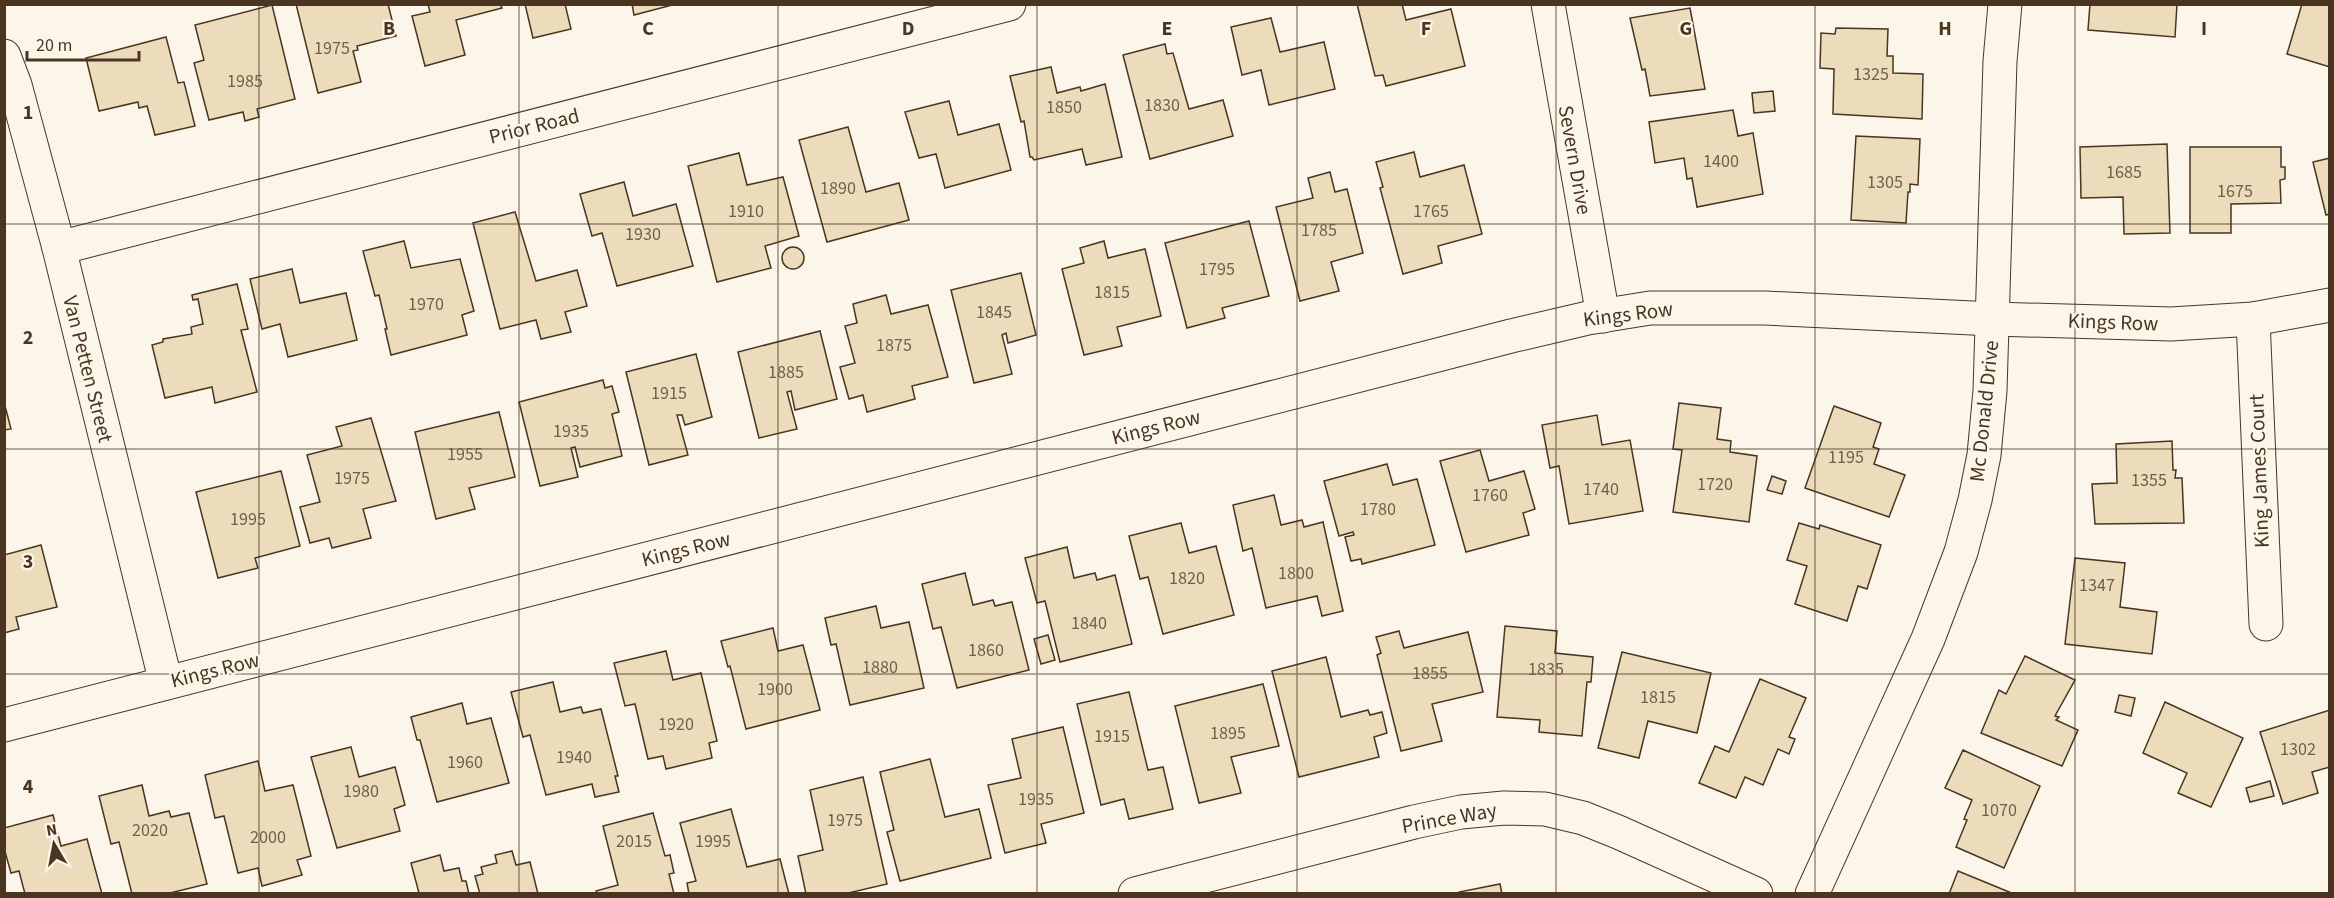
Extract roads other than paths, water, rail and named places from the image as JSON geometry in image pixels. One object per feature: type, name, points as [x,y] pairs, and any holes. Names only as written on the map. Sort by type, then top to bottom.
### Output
[{"type":"street","name":"Prior Road","points":[[59,248],[927,15],[1009,4]]},
{"type":"street","name":"Severn Drive","points":[[1548,4],[1603,316]]},
{"type":"street","name":"Mc Donald Drive","points":[[1812,894],[1910,682],[1961,552],[1984,455],[1990,391],[2000,61],[2005,4]]},
{"type":"street","name":"Van Petten Street","points":[[4,56],[15,85],[59,248],[166,683]]},
{"type":"street","name":"Kings Row","points":[[4,725],[1511,336],[1603,316],[1650,308],[1703,307],[2170,324],[2253,319],[2330,305]]},
{"type":"street","name":"King James Court","points":[[2253,319],[2266,624]]},
{"type":"street","name":"Prince Way","points":[[1135,894],[1414,822],[1461,812],[1504,808],[1545,809],[1583,818],[1756,894]]}]
